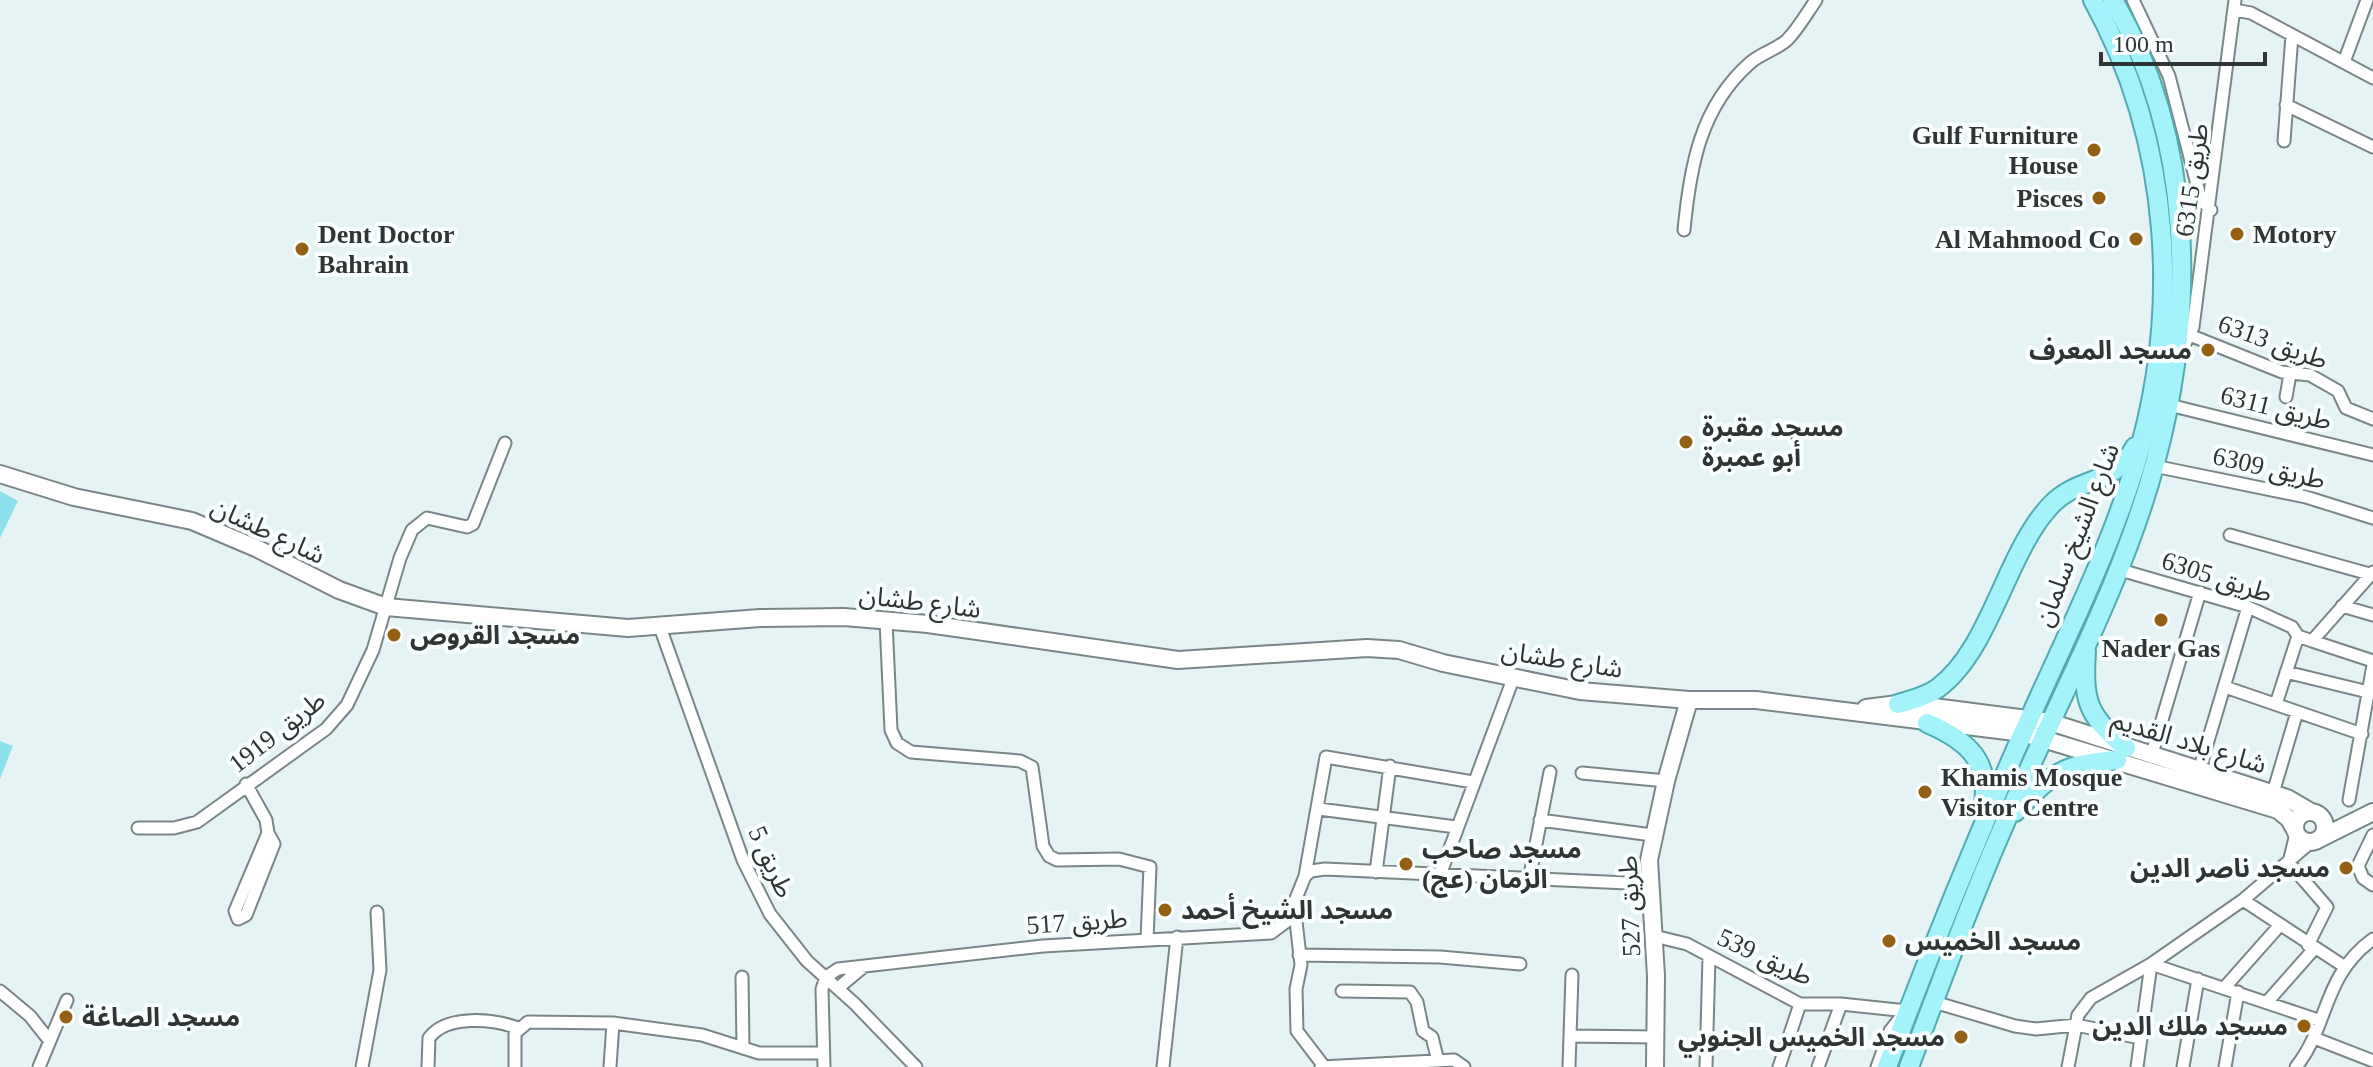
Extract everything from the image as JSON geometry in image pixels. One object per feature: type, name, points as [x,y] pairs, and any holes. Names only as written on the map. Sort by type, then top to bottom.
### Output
[{"type":"main road","name":"شارع الشيخ سلمان","points":[[1887,1067],[1979,835],[2121,504],[2146,425],[2162,319],[2158,197],[2148,139],[2132,85],[2093,0]]},
{"type":"main road","name":"شارع الشيخ سلمان","points":[[1909,1067],[2005,823],[2117,569],[2154,466],[2169,405],[2177,361],[2182,282],[2177,193],[2167,139],[2150,80],[2128,25],[2113,0]]},
{"type":"main road","points":[[1898,704],[1936,689],[1950,677],[1981,630],[2050,506],[2077,487],[2109,476],[2119,469],[2146,425]]},
{"type":"main road","points":[[2005,823],[2047,779],[2071,765],[2122,754],[2088,708],[2084,686],[2086,640]]},
{"type":"main road","points":[[1927,723],[1955,735],[1980,765],[1986,785],[1979,835]]},
{"type":"street","points":[[1684,230],[1689,177],[1701,133],[1719,99],[1752,61],[1787,40],[1816,0]]},
{"type":"street","points":[[2133,0],[2169,76],[2195,165],[2201,200],[2211,210]]},
{"type":"street","points":[[2344,62],[2367,0]]},
{"type":"street","points":[[2236,4],[2373,78]]},
{"type":"street","name":"طريق 6315","points":[[2177,361],[2192,336],[2217,167],[2236,4]]},
{"type":"street","points":[[2284,141],[2292,35]]},
{"type":"street","points":[[2286,105],[2373,147]]},
{"type":"street","points":[[2195,165],[2202,169],[2217,167]]},
{"type":"street","name":"طريق 6313","points":[[2192,336],[2290,374],[2310,375],[2335,388],[2346,408],[2373,419]]},
{"type":"street","points":[[2286,397],[2290,374]]},
{"type":"street","name":"طريق 6311","points":[[2169,405],[2373,455]]},
{"type":"street","name":"طريق 1919","points":[[138,828],[174,828],[197,822],[319,734],[347,705],[373,650],[412,530],[427,518],[467,527],[473,524],[505,443]]},
{"type":"street","name":"طريق 6309","points":[[2154,466],[2306,497],[2373,518]]},
{"type":"street","name":"شارع طشان","points":[[0,474],[74,497],[192,521],[339,590],[386,607],[628,628],[803,617],[886,621],[1178,660],[1353,649],[1399,650],[1513,679],[1580,691],[1689,700],[1734,698],[1852,710],[1927,723],[2026,725]]},
{"type":"street","points":[[2230,535],[2373,574],[2312,641],[2373,663],[2349,800]]},
{"type":"street","name":"طريق 6305","points":[[2117,569],[2248,607],[2292,627],[2298,636],[2312,641]]},
{"type":"street","points":[[2151,757],[2200,592]]},
{"type":"street","points":[[2342,606],[2373,615]]},
{"type":"street","points":[[2199,771],[2248,607]]},
{"type":"street","points":[[886,621],[891,730],[897,743],[911,752],[1020,761],[1032,767],[1043,846],[1049,856],[1057,860],[1119,859],[1150,867],[1147,940]]},
{"type":"street","name":"طريق 5","points":[[660,627],[743,860],[786,938],[916,1067]]},
{"type":"street","points":[[2276,704],[2298,636]]},
{"type":"street","points":[[2286,672],[2370,693]]},
{"type":"street","points":[[1440,875],[1513,679]]},
{"type":"street","points":[[2225,687],[2362,734]]},
{"type":"street","name":"طريق 527","points":[[1655,1067],[1654,936],[1649,884],[1652,835],[1689,700]]},
{"type":"street","name":"شارع طشان","points":[[1852,710],[1898,704],[2046,730]]},
{"type":"street","points":[[2273,793],[2297,712]]},
{"type":"street","name":"شارع بلاد القديم","points":[[2046,730],[2278,810],[2305,836]]},
{"type":"street","name":"شارع بلاد القديم","points":[[2122,754],[2151,757],[2273,793],[2316,815]]},
{"type":"street","name":"طريق 517","points":[[826,977],[842,967],[1043,946],[1280,930],[1287,921],[1305,876],[1309,839],[1319,809],[1326,757],[1390,766]]},
{"type":"street","points":[[1376,872],[1390,766],[1473,782]]},
{"type":"street","points":[[1529,880],[1550,772]]},
{"type":"street","points":[[1582,773],[1666,781]]},
{"type":"street","points":[[246,784],[266,820],[274,844],[246,915],[238,919],[235,911],[268,833]]},
{"type":"street","points":[[1319,809],[1456,827]]},
{"type":"street","points":[[2305,836],[2298,817],[2344,817],[2373,810]]},
{"type":"street","points":[[2068,1067],[2077,1020],[2091,998],[2151,964],[2243,900],[2289,863],[2305,836],[2373,810]]},
{"type":"street","points":[[2305,836],[2325,829],[2316,815]]},
{"type":"street","points":[[1540,820],[1652,835]]},
{"type":"street","points":[[2373,835],[2358,866],[2363,878],[2373,885]]},
{"type":"street","points":[[2268,1001],[2311,947],[2327,911],[2326,904],[2289,863]]},
{"type":"street","points":[[1305,876],[1311,871],[1325,869],[1649,884]]},
{"type":"street","points":[[2243,900],[2345,967]]},
{"type":"street","points":[[1294,904],[1299,955],[1297,1031],[1322,1066],[1459,1061],[1464,1067]]},
{"type":"street","points":[[362,1067],[380,970],[377,912]]},
{"type":"street","points":[[2225,987],[2280,925]]},
{"type":"street","name":"طريق 539","points":[[1654,936],[1687,944],[1800,1004],[1841,1004],[1907,1011]]},
{"type":"street","points":[[1163,1067],[1177,937]]},
{"type":"street","points":[[2296,1067],[2314,1038],[2318,1020],[2345,967],[2373,939]]},
{"type":"street","points":[[1299,955],[1440,957],[1520,964]]},
{"type":"street","points":[[1706,1067],[1709,957]]},
{"type":"street","points":[[2151,964],[2318,1020]]},
{"type":"street","points":[[2137,1067],[2151,964]]},
{"type":"street","points":[[838,988],[866,966]]},
{"type":"street","points":[[1569,1067],[1572,975]]},
{"type":"street","points":[[742,977],[743,1048]]},
{"type":"street","points":[[824,1067],[821,998],[826,977]]},
{"type":"street","points":[[2183,1067],[2198,979]]},
{"type":"street","points":[[0,991],[30,1016],[49,1040]]},
{"type":"street","points":[[1342,991],[1410,992],[1417,1002],[1423,1031],[1432,1037],[1438,1061]]},
{"type":"street","points":[[2225,1067],[2238,992]]},
{"type":"street","points":[[39,1067],[67,1000]]},
{"type":"street","points":[[1934,1002],[2015,1026],[2036,1029],[2077,1020],[2140,1038]]},
{"type":"street","points":[[1779,1067],[1800,1004]]},
{"type":"street","points":[[1818,1067],[1841,1004]]},
{"type":"street","points":[[1877,1067],[1890,1031],[1907,1011]]},
{"type":"street","points":[[428,1067],[429,1038],[441,1027],[497,1022],[518,1028]]},
{"type":"street","points":[[515,1067],[513,1039],[518,1028],[528,1022],[613,1023],[702,1035],[773,1054],[823,1053]]},
{"type":"street","points":[[610,1067],[613,1023]]},
{"type":"street","points":[[1571,1036],[1656,1037]]},
{"type":"street","points":[[2314,1038],[2373,1061]]},
{"type":"shaded area","points":[[0,491],[18,501],[0,538]]},
{"type":"shaded area","points":[[0,741],[13,746],[0,779]]},
{"type":"place","name":"Gulf Furniture House","points":[[2094,150]]},
{"type":"place","name":"Pisces","points":[[2099,198]]},
{"type":"place","name":"Motory","points":[[2237,234]]},
{"type":"place","name":"Al Mahmood Co","points":[[2136,239]]},
{"type":"place","name":"Dent Doctor Bahrain","points":[[302,249]]},
{"type":"place","name":"مسجد المعرف","points":[[2208,350]]},
{"type":"place","name":"مسجد مقبرة أبو عمبرة","points":[[1686,442]]},
{"type":"place","name":"Nader Gas","points":[[2161,620]]},
{"type":"place","name":"مسجد القروص","points":[[394,635]]},
{"type":"place","name":"Khamis Mosque Visitor Centre","points":[[1925,792]]},
{"type":"place","name":"مسجد صاحب الزمان (عج)","points":[[1406,864]]},
{"type":"place","name":"مسجد ناصر الدين","points":[[2346,868]]},
{"type":"place","name":"مسجد الشيخ أحمد","points":[[1165,910]]},
{"type":"place","name":"مسجد الخميس","points":[[1889,941]]},
{"type":"place","name":"مسجد الصاغة","points":[[66,1017]]},
{"type":"place","name":"مسجد ملك الدين","points":[[2304,1026]]},
{"type":"place","name":"مسجد الخميس الجنوبي","points":[[1961,1037]]}]
